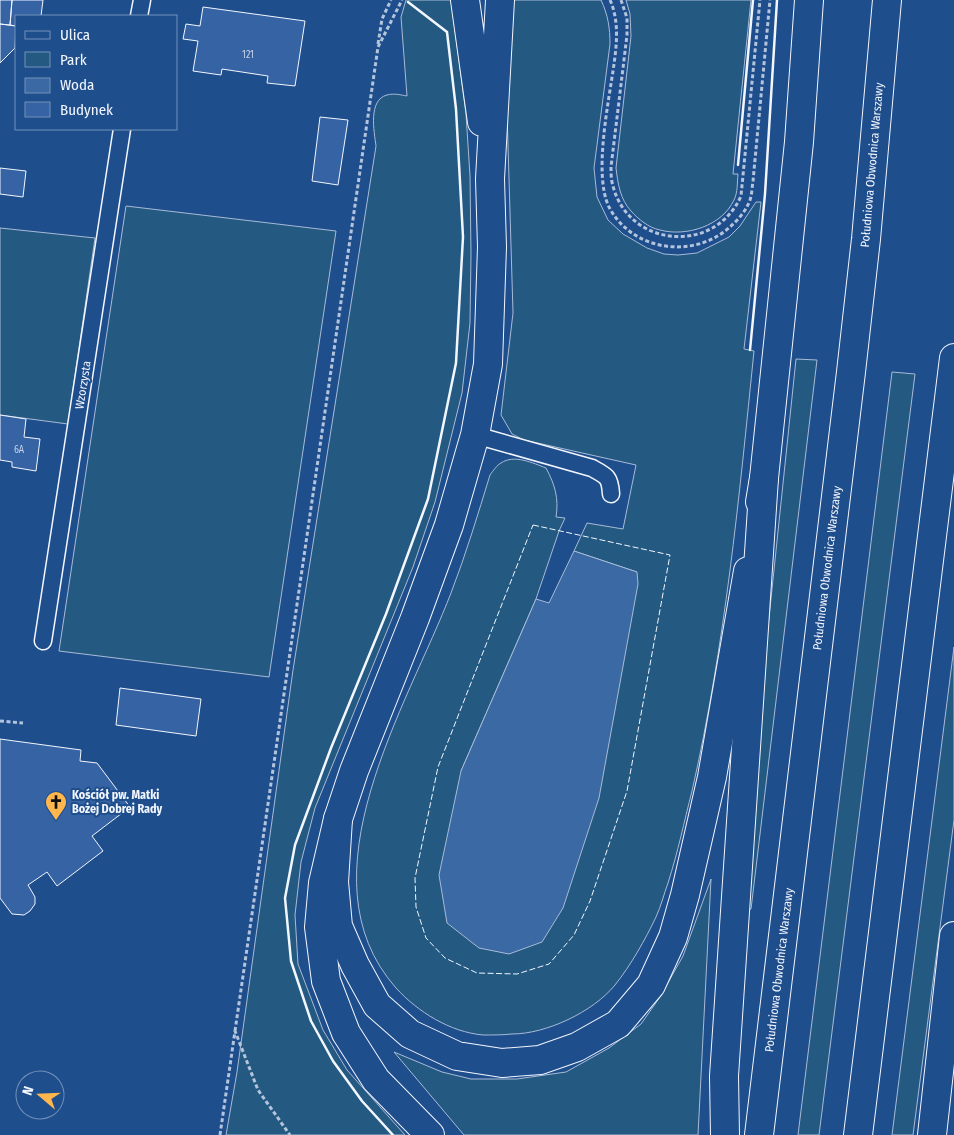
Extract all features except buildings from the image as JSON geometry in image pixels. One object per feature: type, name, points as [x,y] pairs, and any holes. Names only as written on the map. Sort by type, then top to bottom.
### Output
[{"type":"main road","points":[[465,0],[490,179]]},
{"type":"main road","points":[[430,1135],[376,1080],[346,1033],[326,981],[319,927],[323,883],[338,819],[357,762],[415,618],[449,525],[475,436],[488,364],[492,247],[490,179],[500,0]]},
{"type":"main road","points":[[725,1135],[724,1076],[764,478],[799,142],[809,0]]},
{"type":"main road","name":"Południowa Obwodnica Warszawy","points":[[759,1135],[866,239],[887,0]]},
{"type":"main road","points":[[858,1135],[954,358]]},
{"type":"main road","points":[[338,819],[334,882],[338,926],[354,965],[377,1005],[410,1034],[457,1056],[502,1063],[540,1060],[577,1047],[618,1024],[651,985],[673,937],[685,895],[712,777],[764,478]]},
{"type":"main road","points":[[932,1135],[954,936]]},
{"type":"main road","points":[[937,1135],[954,1070]]},
{"type":"lane","points":[[140,15],[142,0]]},
{"type":"lane","name":"Wzorzysta","points":[[43,641],[122,130]]},
{"type":"lane","points":[[475,436],[592,468],[606,475],[610,482],[612,494]]},
{"type":"path","points":[[220,1135],[382,19],[391,0]]},
{"type":"path","points":[[378,47],[402,0]]},
{"type":"path","points":[[610,0],[615,14],[617,42],[602,159],[603,187],[609,206],[619,221],[632,234],[651,243],[672,247],[690,247],[709,242],[724,233],[740,218],[750,200],[770,0]]},
{"type":"path","points":[[621,0],[627,18],[628,35],[611,166],[613,186],[625,210],[647,230],[676,237],[693,236],[709,230],[732,212],[741,196],[760,0]]},
{"type":"path","points":[[0,721],[23,723]]},
{"type":"path","points":[[235,1031],[258,1090],[290,1135]]},
{"type":"green space","points":[[406,0],[451,0],[466,114],[470,176],[470,323],[462,393],[435,502],[413,567],[315,808],[301,862],[295,915],[298,964],[323,1030],[347,1070],[405,1135],[226,1135],[237,1072],[293,670],[376,146],[375,109],[381,98],[387,95],[407,96],[401,17]]},
{"type":"green space","points":[[509,0],[601,0],[608,22],[610,44],[594,168],[597,197],[608,220],[623,234],[647,248],[664,254],[697,253],[729,237],[740,226],[756,202],[761,202],[744,349],[754,351],[730,572],[704,737],[675,860],[661,904],[647,935],[627,969],[606,995],[594,1004],[554,1026],[525,1033],[483,1035],[459,1030],[424,1013],[396,988],[368,944],[357,895],[359,844],[371,791],[389,738],[410,686],[451,593],[490,475],[495,468],[506,460],[518,459],[546,468],[556,492],[556,517],[565,518],[536,599],[461,771],[637,572],[574,551],[587,523],[623,529],[636,465],[524,440],[512,434],[501,415],[513,313],[506,78]]},
{"type":"green space","points":[[626,0],[751,0],[733,174],[738,174],[736,194],[734,200],[721,217],[702,227],[681,232],[670,232],[652,227],[640,220],[631,211],[620,191],[616,168],[631,36],[630,14]]},
{"type":"green space","points":[[126,206],[336,231],[269,677],[59,651]]},
{"type":"green space","points":[[0,228],[95,238],[68,424],[0,415]]},
{"type":"green space","points":[[796,359],[817,360],[751,909],[747,910],[767,637]]},
{"type":"green space","points":[[892,372],[915,374],[819,1135],[798,1135]]},
{"type":"green space","points":[[954,647],[954,820],[913,1135],[892,1135]]},
{"type":"green space","points":[[711,879],[698,1135],[464,1135],[394,1052],[442,1072],[471,1079],[517,1079],[566,1072],[609,1048],[641,1024],[660,997],[683,956]]},
{"type":"water","points":[[574,551],[637,572],[638,584],[599,798],[563,908],[542,942],[509,954],[479,948],[447,923],[439,875],[461,771],[536,599],[549,603]]},
{"type":"fence","points":[[533,525],[670,555],[627,791],[590,901],[574,935],[549,964],[517,974],[477,973],[445,958],[426,938],[416,907],[415,878],[438,767],[533,525]]},
{"type":"wall","points":[[738,165],[753,0]]},
{"type":"wall","points":[[750,350],[765,194],[777,0]]},
{"type":"wall","points":[[393,1135],[362,1101],[333,1061],[311,1021],[291,961],[285,898],[295,845],[331,748],[386,614],[428,499],[456,363],[463,237],[456,109],[447,32],[408,2]]},
{"type":"place","name":"Kościół pw. Matki Bożej Dobrej Rady","points":[[56,821]]}]
